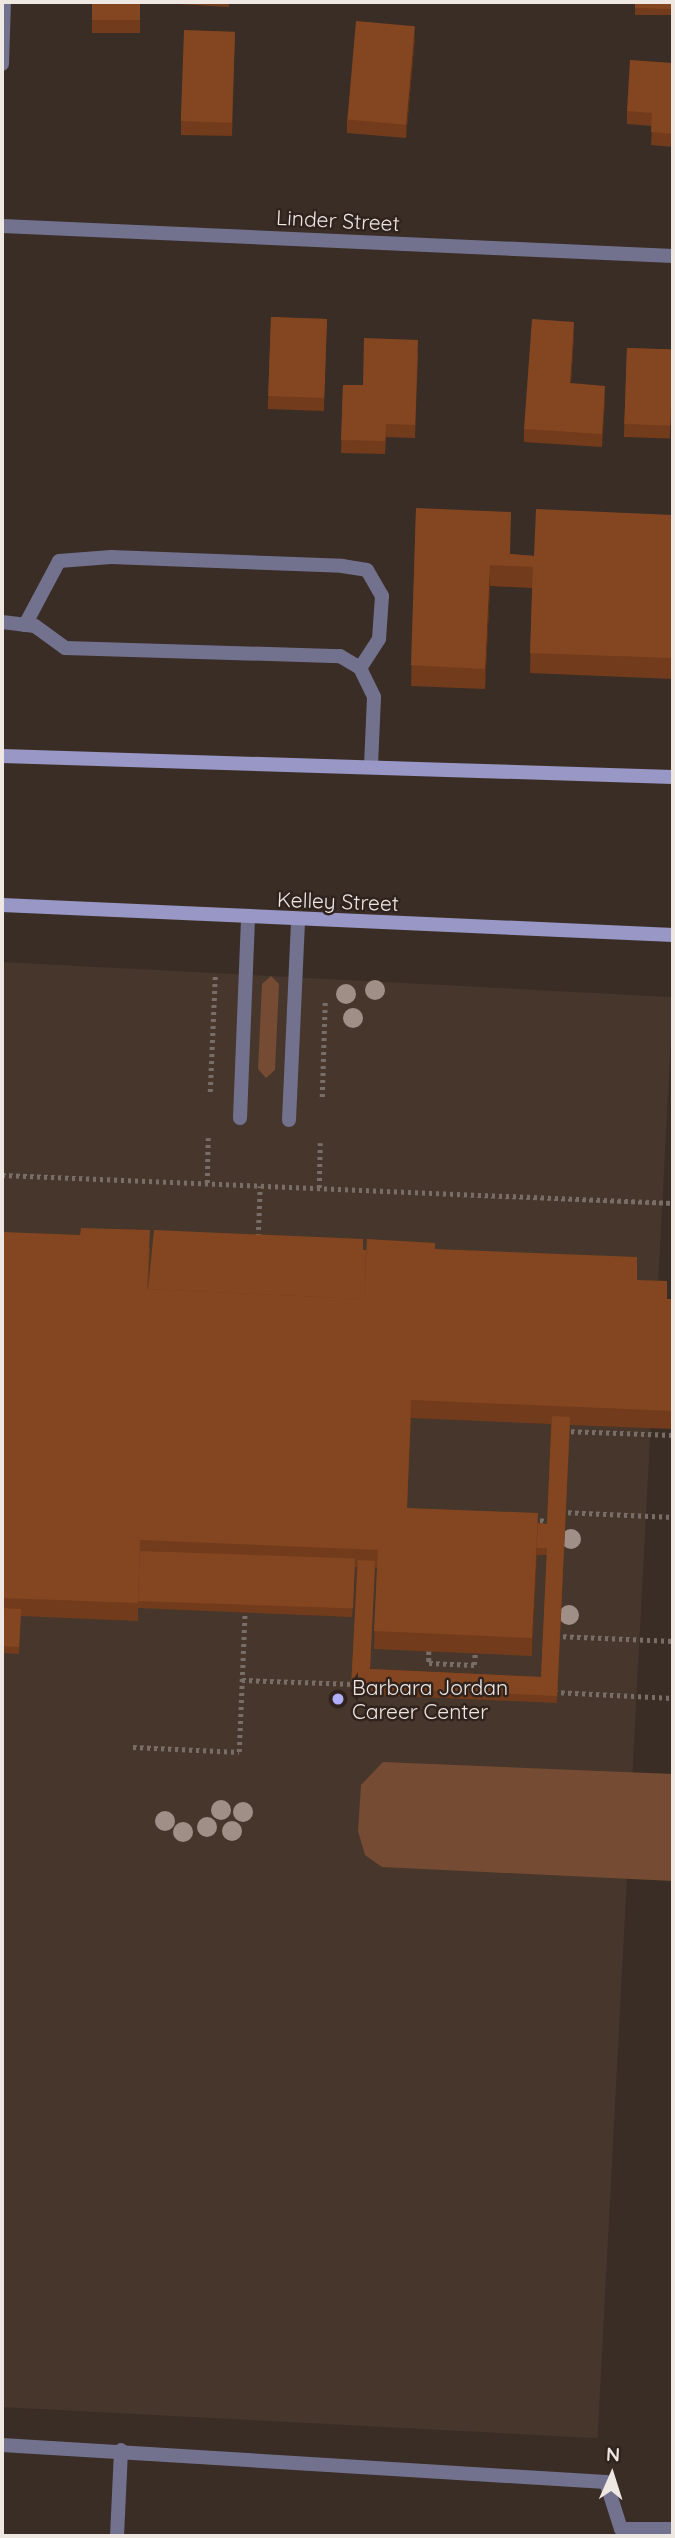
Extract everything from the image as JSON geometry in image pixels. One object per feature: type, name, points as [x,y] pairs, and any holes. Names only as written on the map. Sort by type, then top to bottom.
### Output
[{"type":"main road","points":[[2,756],[371,765],[673,777]]},
{"type":"main road","name":"Kelley Street","points":[[2,905],[673,935]]},
{"type":"street","points":[[2,64],[4,2]]},
{"type":"street","name":"Linder Street","points":[[2,226],[673,256]]},
{"type":"street","points":[[25,625],[59,561],[111,557],[355,568],[368,570],[382,596],[379,639],[360,668]]},
{"type":"street","points":[[2,622],[35,626],[65,648],[340,656],[360,668],[374,697],[371,765]]},
{"type":"street","points":[[240,1118],[248,918]]},
{"type":"street","points":[[289,1120],[298,920]]},
{"type":"street","points":[[2,2445],[121,2450],[606,2482],[621,2532],[673,2529]]},
{"type":"street","points":[[117,2536],[121,2450]]},
{"type":"path","points":[[209,1093],[216,965]]},
{"type":"path","points":[[322,1097],[325,995]]},
{"type":"path","points":[[206,1183],[208,1138]]},
{"type":"path","points":[[319,1188],[320,1143]]},
{"type":"path","points":[[2,1175],[673,1203]]},
{"type":"path","points":[[258,1242],[260,1186]]},
{"type":"path","points":[[559,1445],[560,1423]]},
{"type":"path","points":[[560,1431],[673,1435]]},
{"type":"path","points":[[556,1534],[557,1499]]},
{"type":"path","points":[[556,1512],[673,1517]]},
{"type":"path","points":[[531,1520],[556,1521]]},
{"type":"path","points":[[133,1747],[239,1752],[246,1601]]},
{"type":"path","points":[[551,1650],[552,1623]]},
{"type":"path","points":[[551,1636],[673,1641]]},
{"type":"path","points":[[429,1651],[429,1662],[450,1664],[474,1665],[475,1654]]},
{"type":"path","points":[[450,1664],[450,1676]]},
{"type":"path","points":[[550,1678],[549,1692],[673,1698]]},
{"type":"path","points":[[242,1680],[362,1684]]},
{"type":"shaded area","name":"Barbara Jordan Career Center","points":[[2,962],[673,997],[598,2438],[2,2407]]},
{"type":"shaded area","points":[[271,976],[279,984],[275,1070],[266,1078],[258,1069],[262,984]]},
{"type":"shaded area","points":[[383,1762],[673,1774],[673,1881],[382,1867],[365,1855],[358,1831],[361,1785]]},
{"type":"building","points":[[92,2],[140,2],[140,20],[92,20]]},
{"type":"building","points":[[635,2],[673,2],[673,9],[635,8]]},
{"type":"building","points":[[356,21],[415,26],[406,125],[347,120]]},
{"type":"building","points":[[184,30],[235,32],[232,123],[181,121]]},
{"type":"building","points":[[630,60],[673,63],[673,134],[651,132],[652,113],[627,111]]},
{"type":"building","points":[[271,317],[327,319],[324,398],[268,396]]},
{"type":"building","points":[[532,319],[574,322],[570,383],[605,386],[602,434],[524,429]]},
{"type":"building","points":[[364,338],[418,340],[415,425],[386,424],[385,441],[341,440],[343,385],[363,385]]},
{"type":"building","points":[[627,348],[673,350],[670,426],[624,424]]},
{"type":"building","points":[[416,508],[511,512],[510,554],[534,556],[536,509],[673,515],[673,658],[530,653],[533,567],[490,565],[485,669],[411,665]]},
{"type":"building","points":[[81,1228],[150,1230],[147,1289],[364,1299],[367,1239],[435,1243],[435,1249],[637,1257],[637,1280],[667,1281],[667,1299],[673,1299],[673,1411],[411,1400],[407,1508],[538,1513],[532,1638],[374,1631],[378,1550],[140,1540],[138,1603],[2,1598],[2,1232],[80,1235]]},
{"type":"building","points":[[154,1230],[363,1239],[363,1250],[366,1250],[364,1299],[148,1289]]},
{"type":"building","points":[[552,1416],[570,1417],[557,1696],[351,1687],[358,1560],[375,1561],[370,1669],[541,1677],[547,1548],[537,1548],[538,1523],[547,1524]]},
{"type":"building","points":[[140,1551],[355,1559],[353,1608],[138,1601]]},
{"type":"building","points":[[2,1608],[21,1609],[19,1647],[2,1646]]},
{"type":"place","name":"Barbara Jordan Career Center","points":[[338,1699]]}]
